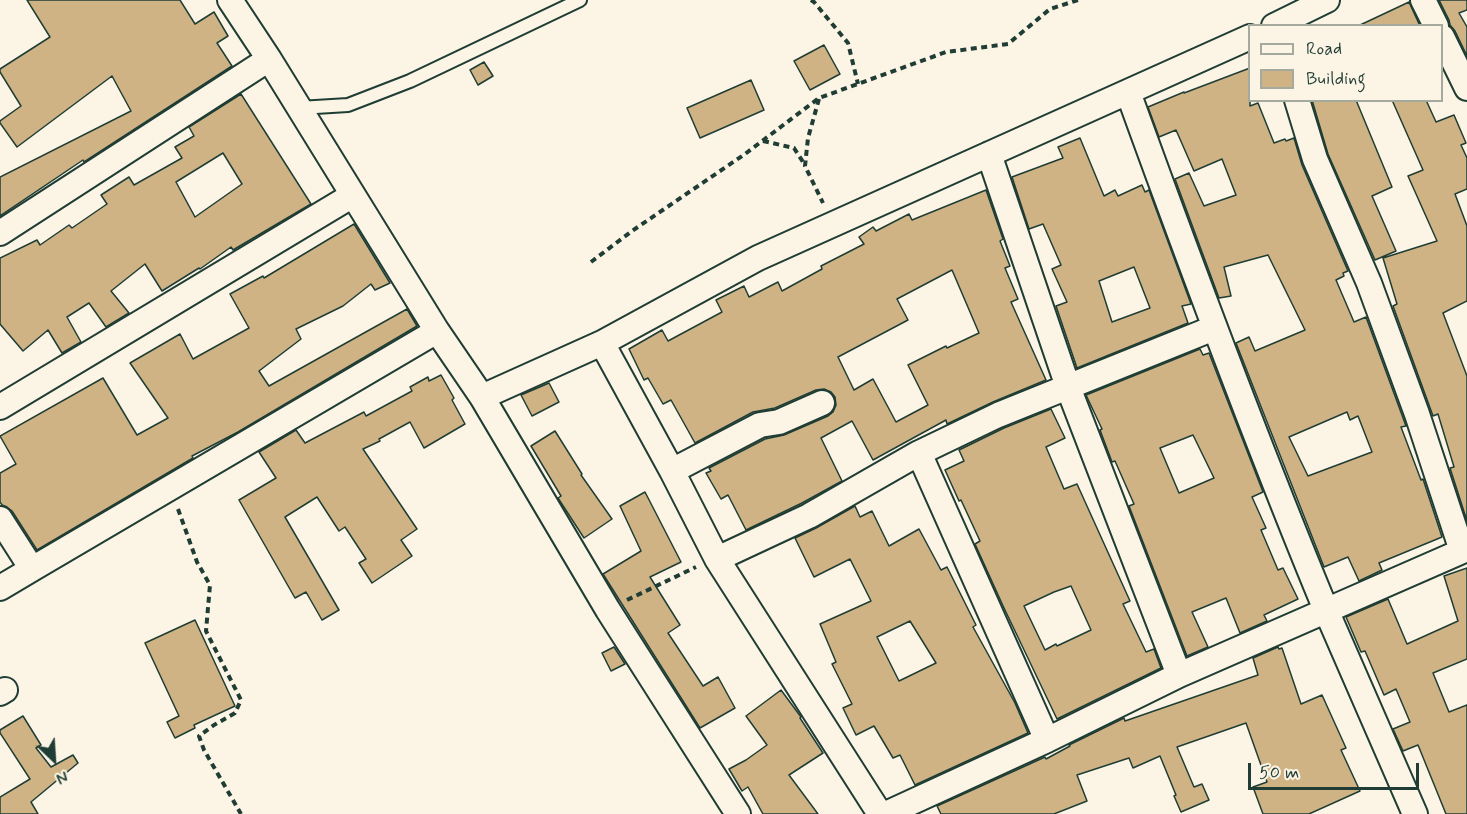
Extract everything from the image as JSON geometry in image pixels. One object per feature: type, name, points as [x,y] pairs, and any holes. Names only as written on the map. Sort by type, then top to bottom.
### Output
[{"type":"street","points":[[230,0],[437,331],[482,397],[608,610],[738,814]]},
{"type":"street","points":[[1278,24],[1327,0]]},
{"type":"street","points":[[1423,0],[1435,24]]},
{"type":"street","points":[[482,397],[602,343],[758,258],[1248,38]]},
{"type":"street","points":[[1443,39],[1467,88]]},
{"type":"street","points":[[0,233],[269,59]]},
{"type":"street","points":[[1128,92],[1214,328],[1326,610],[1415,814]]},
{"type":"street","points":[[899,811],[1179,675],[1464,550],[1369,283],[1315,159],[1298,102]]},
{"type":"street","points":[[989,154],[1068,387],[1179,675]]},
{"type":"street","points":[[0,407],[353,195]]},
{"type":"street","points":[[717,559],[808,516],[919,453],[998,415],[1214,328]]},
{"type":"street","points":[[0,588],[437,331]]},
{"type":"street","points":[[602,343],[717,559],[880,814]]},
{"type":"street","points":[[672,471],[760,425],[779,422],[822,403]]},
{"type":"street","points":[[919,453],[1047,740]]},
{"type":"street","points":[[0,519],[32,569]]},
{"type":"lane","points":[[299,108],[348,105],[410,81],[580,0]]},
{"type":"path","points":[[811,0],[848,43],[858,84]]},
{"type":"path","points":[[591,262],[819,98],[946,52],[1008,44],[1050,9],[1078,0]]},
{"type":"path","points":[[806,166],[808,138],[819,98]]},
{"type":"path","points":[[762,141],[794,148],[806,166],[834,224]]},
{"type":"path","points":[[171,489],[197,562],[210,585],[206,631],[241,700],[235,713],[199,736],[204,750],[241,814]]},
{"type":"path","points":[[608,610],[685,571],[717,559]]},
{"type":"building","points":[[27,0],[180,0],[195,24],[214,12],[228,36],[217,43],[232,66],[84,162],[83,160],[0,216],[0,177],[131,111],[112,76],[17,147],[0,121],[21,106],[0,69],[50,37]]},
{"type":"building","points":[[1439,0],[1467,0],[1467,10],[1459,13],[1467,27],[1467,56],[1450,25]]},
{"type":"building","points":[[1409,2],[1419,24],[1362,24]]},
{"type":"building","points":[[824,45],[840,74],[810,90],[794,61]]},
{"type":"building","points":[[484,62],[493,76],[478,85],[470,70]]},
{"type":"building","points":[[1248,69],[1248,102],[1250,106],[1258,103],[1274,143],[1294,138],[1302,165],[1348,271],[1336,280],[1354,322],[1366,317],[1406,426],[1401,427],[1421,480],[1423,479],[1442,537],[1379,563],[1382,570],[1359,581],[1348,557],[1324,567],[1236,343],[1249,337],[1255,351],[1305,330],[1268,255],[1224,267],[1231,296],[1219,298],[1175,179],[1189,173],[1204,206],[1236,195],[1222,159],[1194,171],[1176,130],[1159,137],[1148,107]],"holes":[[[1347,412],[1350,420],[1358,416],[1372,452],[1308,476],[1289,437]]]},
{"type":"building","points":[[751,80],[764,110],[700,138],[687,108]]},
{"type":"building","points":[[241,94],[311,204],[233,250],[231,247],[200,269],[162,291],[145,264],[111,291],[129,313],[106,327],[89,303],[67,317],[81,342],[62,353],[48,330],[23,351],[0,324],[0,258],[37,240],[40,245],[69,225],[72,228],[107,204],[101,195],[129,177],[134,185],[182,158],[175,147],[194,136],[189,127]],"holes":[[[223,153],[242,184],[195,217],[176,182]]]},
{"type":"building","points":[[1313,102],[1357,102],[1392,187],[1372,196],[1396,251],[1375,260],[1328,154]]},
{"type":"building","points":[[1393,102],[1427,102],[1436,122],[1454,115],[1466,143],[1461,145],[1467,158],[1467,189],[1455,194],[1467,226],[1467,301],[1443,313],[1467,376],[1467,521],[1450,468],[1454,467],[1438,414],[1433,416],[1393,306],[1397,304],[1383,258],[1437,241],[1408,176],[1423,170]]},
{"type":"building","points":[[1080,138],[1104,196],[1115,190],[1118,196],[1142,185],[1145,192],[1149,190],[1191,304],[1182,306],[1188,323],[1077,368],[1056,306],[1067,302],[1052,269],[1061,265],[1043,224],[1029,229],[1012,177],[1063,158],[1058,147]],"holes":[[[1134,267],[1150,308],[1112,322],[1099,281]]]},
{"type":"building","points":[[986,190],[1003,239],[1000,241],[1010,266],[1005,268],[1018,299],[1011,302],[1046,380],[947,424],[946,420],[873,460],[852,421],[821,438],[842,481],[746,530],[728,495],[721,499],[706,473],[711,471],[709,468],[765,439],[784,435],[828,416],[836,405],[835,397],[824,389],[816,390],[775,408],[753,412],[695,443],[671,400],[663,404],[648,378],[644,380],[629,349],[662,330],[668,341],[722,312],[716,300],[744,286],[749,297],[778,282],[782,291],[822,269],[821,266],[864,244],[859,237],[873,227],[876,231],[909,214],[912,220]],"holes":[[[952,270],[979,333],[908,365],[928,405],[896,422],[873,379],[854,390],[838,357],[908,320],[897,299]]]},
{"type":"building","points":[[354,224],[390,283],[375,290],[371,284],[343,306],[296,329],[301,339],[259,371],[269,386],[407,309],[417,326],[238,432],[192,456],[193,458],[37,550],[12,511],[0,502],[0,473],[16,464],[0,436],[103,378],[137,435],[168,418],[130,363],[180,334],[193,359],[249,328],[230,294],[263,276],[264,278]]},
{"type":"building","points":[[1200,349],[1203,355],[1209,353],[1263,492],[1252,497],[1266,528],[1261,530],[1278,570],[1283,568],[1298,599],[1264,615],[1267,621],[1240,633],[1226,598],[1192,612],[1208,647],[1187,656],[1129,506],[1134,504],[1115,461],[1112,462],[1100,430],[1102,429],[1086,395]],"holes":[[[1193,435],[1214,478],[1179,493],[1160,448]]]},
{"type":"building","points":[[441,375],[465,424],[424,448],[410,422],[363,449],[417,529],[401,540],[412,556],[372,583],[359,563],[366,559],[345,527],[339,531],[317,497],[285,517],[339,610],[322,620],[306,592],[295,598],[239,500],[276,478],[259,452],[296,430],[305,443],[364,412],[366,416],[412,391],[410,387],[428,377],[429,381]]},
{"type":"building","points":[[549,383],[559,402],[532,416],[521,395]]},
{"type":"building","points":[[1051,409],[1065,438],[1046,447],[1064,489],[1077,484],[1130,601],[1123,604],[1146,652],[1154,649],[1161,668],[1057,719],[975,544],[980,541],[945,470],[964,461],[959,450]],"holes":[[[1071,586],[1091,630],[1045,650],[1024,606]]]},
{"type":"building","points":[[555,431],[581,475],[612,519],[584,538],[558,498],[561,496],[531,446]]},
{"type":"building","points":[[645,492],[681,562],[650,577],[680,625],[668,633],[703,686],[718,677],[735,708],[700,728],[603,574],[641,551],[620,506]]},
{"type":"building","points":[[855,506],[860,517],[872,511],[889,546],[919,529],[941,570],[947,567],[976,625],[973,627],[1015,703],[1028,733],[915,785],[900,755],[893,758],[874,726],[856,735],[843,708],[852,704],[832,664],[836,662],[820,624],[871,601],[850,559],[814,577],[795,538]],"holes":[[[910,621],[936,663],[899,681],[877,637]]]},
{"type":"building","points":[[1467,568],[1467,659],[1433,673],[1449,712],[1467,705],[1467,814],[1446,814],[1418,745],[1403,751],[1393,729],[1410,722],[1396,689],[1384,695],[1365,651],[1361,652],[1346,617],[1388,599],[1407,644],[1458,621],[1444,576]]},
{"type":"building","points":[[195,620],[235,706],[194,725],[195,728],[175,738],[167,722],[179,716],[145,643]]},
{"type":"building","points":[[614,647],[625,664],[611,671],[602,653]]},
{"type":"building","points":[[1278,647],[1282,648],[1301,704],[1322,695],[1346,748],[1341,750],[1360,791],[1309,814],[1263,814],[1253,787],[1267,782],[1246,723],[1177,747],[1194,787],[1202,784],[1209,800],[1181,812],[1160,756],[1133,768],[1129,758],[1077,775],[1087,801],[1054,814],[941,814],[937,806],[1045,757],[1046,759],[1124,718],[1125,721],[1258,675],[1253,658]]},
{"type":"building","points":[[781,690],[823,753],[789,775],[818,814],[763,814],[748,787],[742,791],[729,769],[767,745],[746,716]]},
{"type":"building","points":[[23,716],[41,745],[36,748],[51,767],[73,755],[78,763],[31,802],[38,814],[0,814],[0,797],[30,779],[0,733],[0,730]]}]
